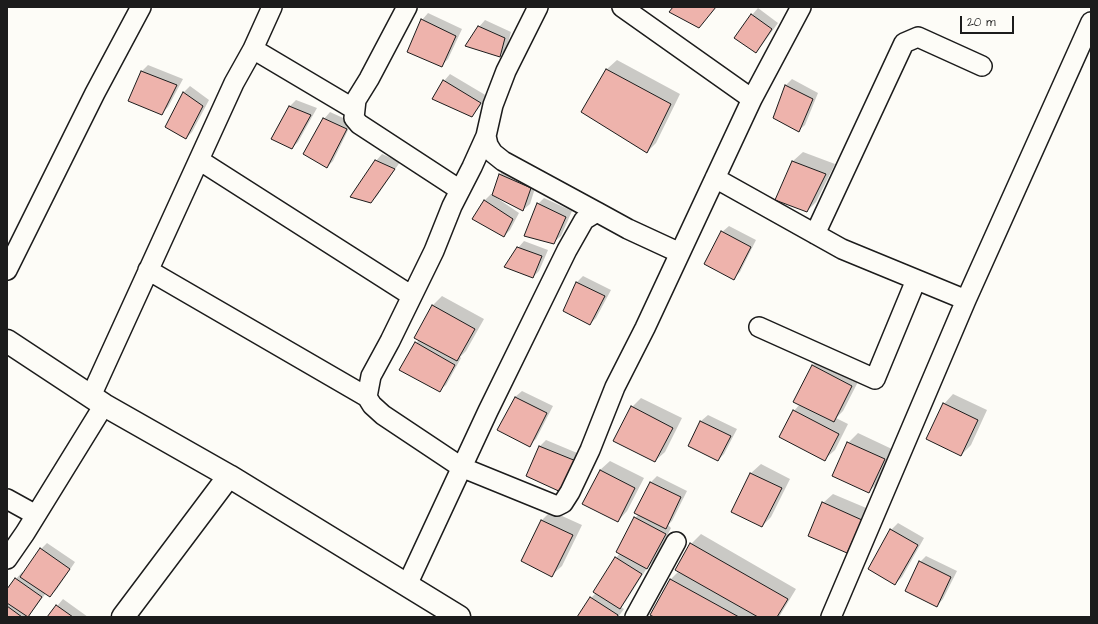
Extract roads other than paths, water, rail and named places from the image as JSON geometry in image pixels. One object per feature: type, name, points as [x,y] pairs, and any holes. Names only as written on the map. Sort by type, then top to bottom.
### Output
[{"type":"street","points":[[7,270],[95,93],[141,7]]},
{"type":"street","points":[[7,559],[36,515],[97,401],[148,270],[234,83],[253,49],[272,7]]},
{"type":"street","points":[[407,7],[369,79],[356,100],[354,118],[359,124],[460,190]]},
{"type":"street","points":[[367,397],[371,376],[390,341],[434,251],[452,206],[486,136],[493,105],[506,71],[538,7]]},
{"type":"street","points":[[622,7],[752,99]]},
{"type":"street","points":[[148,270],[367,397],[372,405],[383,415],[461,467],[557,506],[563,503],[590,450],[616,387],[752,99],[801,7]]},
{"type":"street","points":[[831,617],[966,300],[1091,22]]},
{"type":"street","points":[[815,234],[904,42],[918,37],[982,66]]},
{"type":"street","points":[[253,49],[354,109]]},
{"type":"street","points":[[486,136],[488,145],[493,153],[498,157],[628,229],[680,253]]},
{"type":"street","points":[[199,160],[412,296]]},
{"type":"street","points":[[715,178],[842,249],[966,300]]},
{"type":"street","points":[[407,585],[461,467],[567,250],[584,220],[597,212]]},
{"type":"street","points":[[759,327],[875,379],[916,280]]},
{"type":"street","points":[[7,341],[97,401],[230,476],[459,617]]},
{"type":"street","points":[[128,615],[230,476]]},
{"type":"street","points":[[7,499],[36,515]]},
{"type":"street","points":[[635,617],[676,542]]}]
